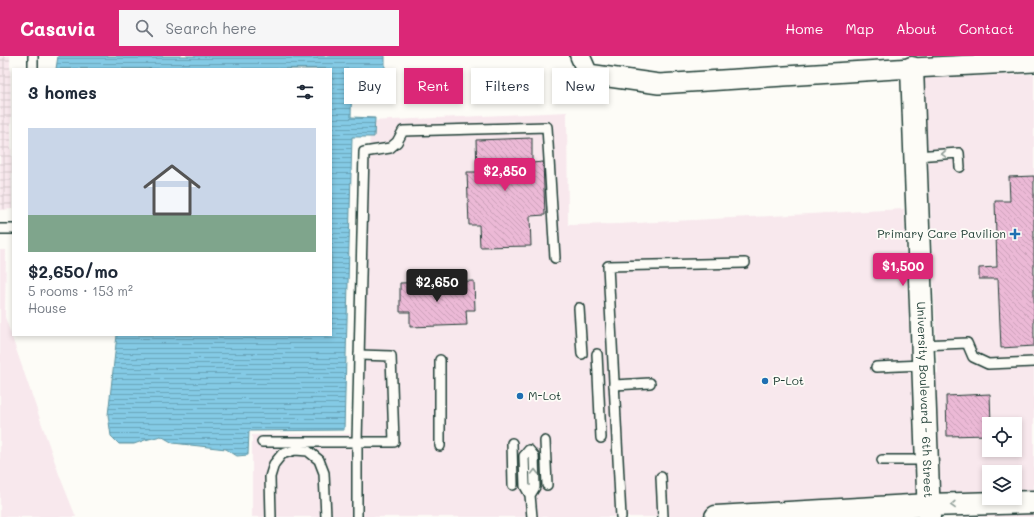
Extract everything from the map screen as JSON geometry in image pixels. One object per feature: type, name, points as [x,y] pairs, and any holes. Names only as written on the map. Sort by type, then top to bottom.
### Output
[{"type":"street","points":[[580,56],[588,74],[659,84],[912,68],[988,60],[1034,62]]},
{"type":"street","name":"University Boulevard - 6th Street","points":[[912,68],[929,511]]},
{"type":"street","points":[[716,517],[984,510],[1034,502]]},
{"type":"lane","points":[[33,56],[33,68]]},
{"type":"lane","points":[[358,517],[357,442],[364,152],[390,148],[403,131],[547,127],[555,258]]},
{"type":"lane","points":[[915,156],[959,153],[960,166]]},
{"type":"lane","points":[[0,229],[12,229]]},
{"type":"lane","points":[[621,517],[608,266],[745,263]]},
{"type":"lane","points":[[580,308],[582,354]]},
{"type":"lane","points":[[876,367],[967,343],[974,357],[988,364],[1034,362]]},
{"type":"lane","points":[[598,354],[601,438]]},
{"type":"lane","points":[[262,442],[394,442],[391,356],[359,355]]},
{"type":"lane","points":[[440,360],[440,446]]},
{"type":"lane","points":[[614,385],[650,383]]},
{"type":"lane","points":[[545,441],[547,485]]},
{"type":"lane","points":[[512,443],[513,485]]},
{"type":"lane","points":[[271,517],[270,477],[274,464],[282,454],[295,450],[308,451],[319,460],[324,473],[326,517]]},
{"type":"lane","points":[[882,460],[927,460]]},
{"type":"lane","points":[[661,477],[663,517]]},
{"type":"lane","points":[[530,495],[532,517]]},
{"type":"shaded area","points":[[0,56],[10,56],[12,209],[0,210]]},
{"type":"shaded area","points":[[1034,74],[1034,517],[252,517],[252,435],[363,434],[370,121],[567,112],[568,225],[618,224],[904,209],[911,376],[938,373],[924,78]]},
{"type":"shaded area","points":[[0,250],[6,250],[5,317],[60,477],[76,517],[0,517]]},
{"type":"water","points":[[58,56],[385,56],[385,68],[344,68],[344,104],[351,104],[351,117],[375,118],[374,137],[352,137],[344,430],[249,431],[248,455],[237,456],[226,449],[173,443],[161,436],[134,444],[119,444],[111,436],[108,415],[117,336],[332,336],[332,68],[56,68]]},
{"type":"building","points":[[532,138],[532,163],[543,162],[545,215],[530,216],[531,246],[480,247],[479,225],[469,225],[467,172],[477,172],[476,140]]},
{"type":"building","name":"Primary Care Pavilion","points":[[1034,176],[1034,346],[1001,348],[998,279],[979,279],[979,268],[997,267],[995,201],[1010,201],[1009,177]]},
{"type":"building","points":[[474,281],[475,310],[466,310],[467,325],[410,327],[410,312],[400,312],[400,283]]},
{"type":"building","points":[[990,394],[991,417],[982,417],[982,435],[947,436],[946,396]]},
{"type":"place","name":"Primary Care Pavilion","points":[[1015,234]]},
{"type":"place","name":"P-Lot","points":[[765,381]]},
{"type":"place","name":"M-Lot","points":[[520,396]]}]
